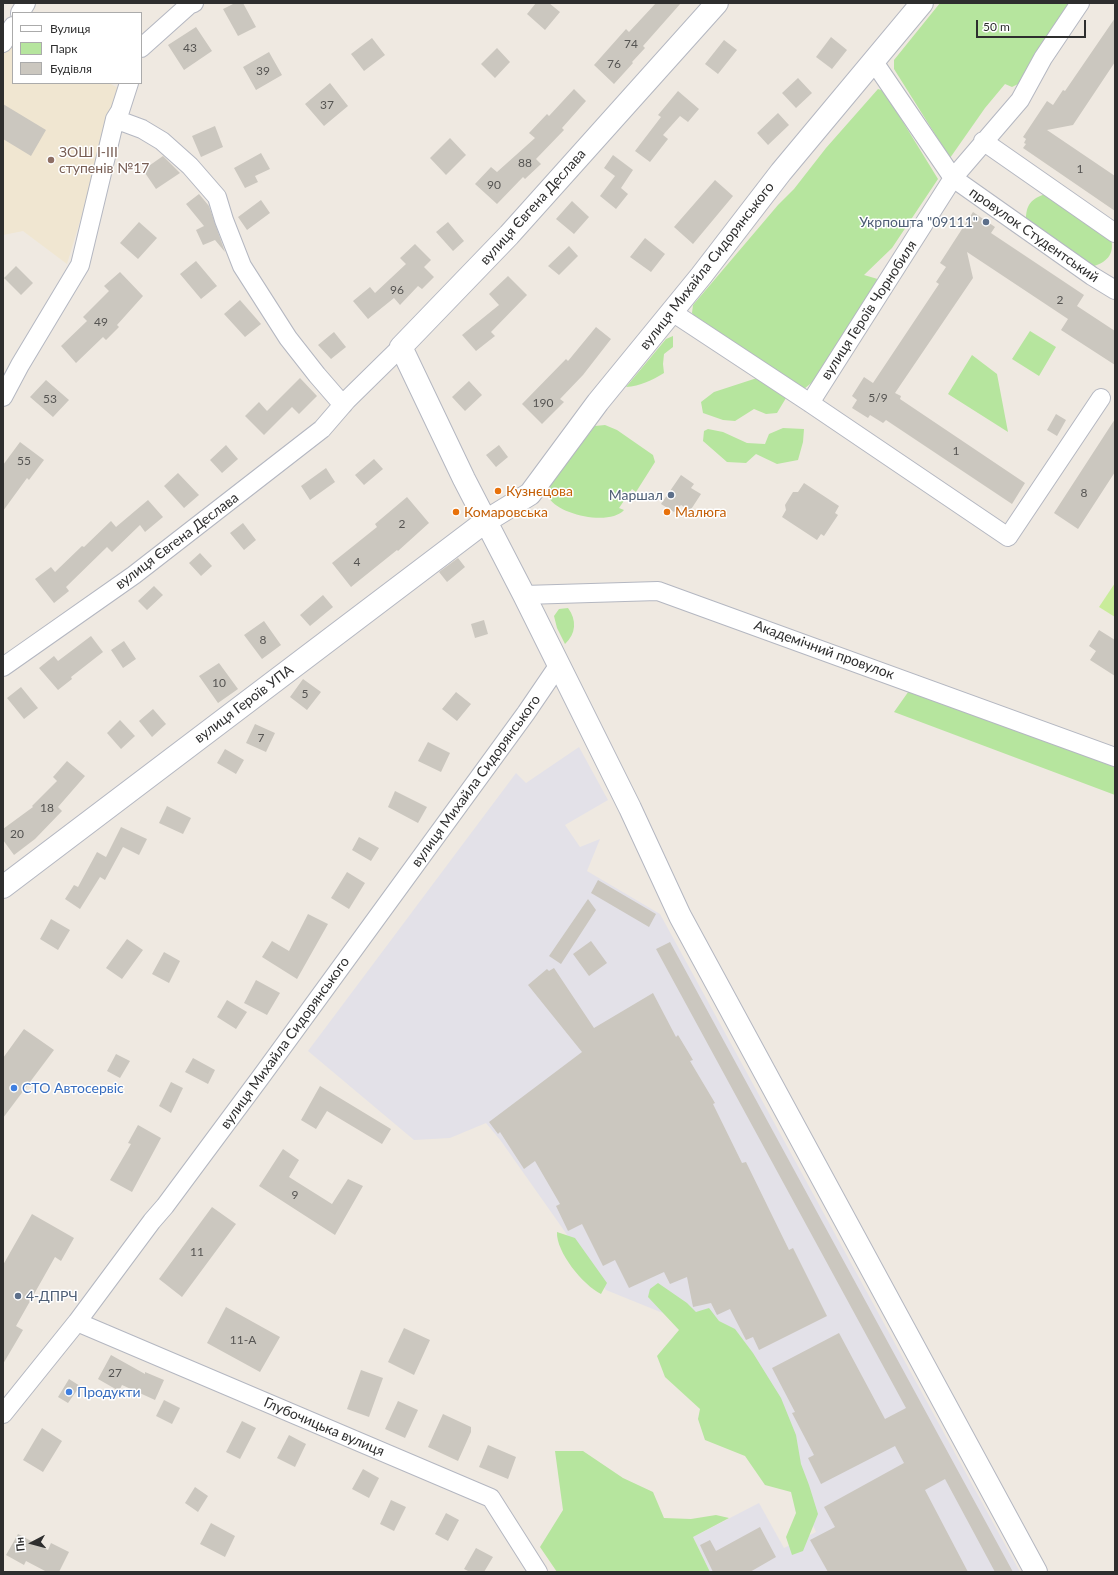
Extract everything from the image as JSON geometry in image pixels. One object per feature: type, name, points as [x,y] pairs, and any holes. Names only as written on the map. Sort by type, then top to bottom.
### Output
[{"type":"street","points":[[21,12],[26,3]]},
{"type":"street","points":[[142,47],[189,5],[194,3]]},
{"type":"street","name":"вулиця Євгена Деслава","points":[[3,667],[140,570],[322,429],[343,405],[510,235],[717,3]]},
{"type":"street","name":"вулиця Михайла Сидорянського","points":[[486,521],[530,494],[598,402],[672,312],[781,172],[922,3]]},
{"type":"street","name":"вулиця Героїв Чорнобиля","points":[[810,403],[953,178],[983,141],[1020,100],[1043,58],[1080,3]]},
{"type":"street","points":[[3,43],[12,28]]},
{"type":"street","points":[[874,62],[953,178]]},
{"type":"street","points":[[3,397],[20,365],[80,265],[115,119],[120,111],[128,84]]},
{"type":"street","points":[[115,119],[142,129],[162,141],[190,166],[217,196],[224,220],[242,266],[288,338],[343,405]]},
{"type":"street","points":[[983,141],[1115,232]]},
{"type":"street","name":"провулок Студентський","points":[[953,178],[1092,276],[1115,290]]},
{"type":"street","points":[[672,312],[1008,537],[1101,398]]},
{"type":"street","points":[[401,347],[558,666],[630,808],[680,916],[1036,1572]]},
{"type":"street","name":"вулиця Героїв УПА","points":[[3,887],[486,521]]},
{"type":"street","name":"Академічний провулок","points":[[524,595],[658,591],[1115,756]]},
{"type":"street","name":"вулиця Михайла Сидорянського","points":[[3,1414],[77,1322],[263,1074],[526,713],[558,666]]},
{"type":"street","name":"Глубочицька вулиця","points":[[77,1322],[491,1498],[538,1572]]},
{"type":"shaded area","name":"ЗОШ І-ІІІ ступенів №17","points":[[3,28],[12,32],[12,84],[111,84],[120,89],[67,264],[23,231],[3,235]]},
{"type":"shaded area","points":[[579,747],[608,800],[565,825],[580,847],[600,839],[587,871],[660,914],[1020,1572],[710,1572],[693,1537],[759,1503],[784,1548],[816,1532],[727,1339],[606,1290],[501,1141],[486,1123],[450,1138],[414,1140],[308,1051],[516,773],[526,783]]},
{"type":"green space","points":[[940,3],[1073,3],[1018,84],[1012,87],[1005,84],[985,108],[950,158],[894,69],[894,60]]},
{"type":"green space","points":[[878,89],[884,91],[938,179],[892,248],[864,275],[881,280],[821,375],[804,389],[698,321],[692,313],[693,305],[778,205],[794,189],[826,148]]},
{"type":"green space","points":[[1045,194],[1111,239],[1112,250],[1105,261],[1091,267],[1026,220],[1027,210],[1030,203],[1036,198]]},
{"type":"green space","points":[[1030,331],[1056,347],[1039,376],[1012,359]]},
{"type":"green space","points":[[673,336],[673,347],[664,354],[664,373],[646,382],[626,387],[666,339]]},
{"type":"green space","points":[[972,355],[997,374],[1008,432],[948,394]]},
{"type":"green space","points":[[757,378],[786,398],[777,413],[766,414],[754,409],[735,421],[723,420],[703,413],[701,402],[714,392]]},
{"type":"green space","points":[[605,425],[617,430],[653,455],[655,462],[636,492],[632,489],[619,508],[624,510],[617,515],[597,518],[573,513],[563,509],[549,498],[547,488],[595,426]]},
{"type":"green space","points":[[783,428],[804,429],[803,442],[798,460],[777,464],[756,454],[746,463],[727,462],[703,441],[704,431],[708,429],[723,432],[747,443],[765,444],[769,434]]},
{"type":"green space","points":[[1115,583],[1115,617],[1099,607]]},
{"type":"green space","points":[[568,608],[573,617],[574,627],[569,640],[565,644],[557,628],[554,616],[559,609]]},
{"type":"green space","points":[[911,688],[919,693],[1115,767],[1115,795],[894,712]]},
{"type":"green space","points":[[557,1232],[575,1238],[607,1283],[601,1294],[586,1283],[572,1267],[561,1249]]},
{"type":"green space","points":[[658,1283],[687,1303],[696,1312],[709,1308],[719,1321],[735,1329],[753,1353],[781,1398],[796,1435],[801,1464],[818,1514],[803,1551],[792,1555],[786,1537],[796,1513],[791,1492],[765,1485],[745,1456],[705,1440],[698,1419],[700,1409],[665,1377],[657,1356],[679,1330],[648,1297],[650,1289]]},
{"type":"green space","points":[[555,1451],[583,1451],[623,1478],[653,1492],[664,1518],[691,1519],[716,1515],[729,1518],[693,1537],[710,1572],[557,1572],[540,1547],[563,1510]]},
{"type":"building","points":[[235,3],[243,3],[256,27],[238,36],[223,9]]},
{"type":"building","points":[[536,3],[549,3],[560,12],[545,30],[527,14]]},
{"type":"building","points":[[656,3],[681,3],[643,46],[645,48],[614,84],[594,65],[626,29],[629,32]]},
{"type":"building","points":[[1115,18],[1115,62],[1073,125],[1047,130],[1115,176],[1115,211],[1023,148],[1026,144],[1024,143],[1026,139],[1023,137],[1047,101],[1053,105],[1063,90],[1065,91]]},
{"type":"building","points":[[196,27],[212,51],[184,70],[168,45]]},
{"type":"building","points":[[831,37],[847,50],[832,69],[816,57]]},
{"type":"building","points":[[372,38],[385,55],[364,71],[351,54]]},
{"type":"building","points":[[724,40],[737,50],[718,74],[705,64]]},
{"type":"building","points":[[497,48],[510,62],[495,78],[481,64]]},
{"type":"building","points":[[269,52],[282,75],[256,90],[243,67]]},
{"type":"building","points":[[798,78],[812,93],[796,108],[782,93]]},
{"type":"building","points":[[330,83],[348,106],[324,126],[305,104]]},
{"type":"building","points":[[574,89],[586,101],[562,128],[564,130],[536,159],[541,164],[525,179],[523,177],[497,204],[475,184],[491,167],[497,172],[535,138],[529,133],[547,114],[549,116]]},
{"type":"building","points":[[678,91],[699,109],[688,122],[680,116],[663,135],[668,139],[650,162],[635,151],[661,117],[658,115]]},
{"type":"building","points":[[3,104],[46,130],[31,156],[3,139]]},
{"type":"building","points":[[778,113],[789,125],[768,145],[757,133]]},
{"type":"building","points":[[215,126],[223,147],[201,157],[192,136]]},
{"type":"building","points":[[450,138],[466,155],[446,175],[430,158]]},
{"type":"building","points":[[261,153],[270,169],[255,176],[258,182],[245,188],[234,168]]},
{"type":"building","points":[[613,155],[633,170],[621,188],[628,194],[616,209],[600,196],[615,176],[604,168]]},
{"type":"building","points":[[163,156],[180,173],[156,189],[143,170]]},
{"type":"building","points":[[715,180],[733,196],[693,244],[674,227]]},
{"type":"building","points":[[199,194],[209,206],[225,252],[215,240],[203,245],[196,230],[204,226],[186,204]]},
{"type":"building","points":[[261,200],[270,213],[247,230],[238,217]]},
{"type":"building","points":[[572,201],[589,217],[574,234],[556,219]]},
{"type":"building","points":[[973,212],[995,227],[991,233],[1084,295],[1077,306],[1115,331],[1115,365],[1061,330],[1068,319],[967,252],[973,278],[895,393],[901,396],[900,399],[1025,483],[1012,504],[886,420],[883,423],[870,415],[868,418],[852,408],[857,400],[852,396],[864,377],[873,383],[939,284],[936,282],[946,267],[940,263]]},
{"type":"building","points":[[139,222],[157,238],[138,259],[120,243]]},
{"type":"building","points":[[448,222],[464,241],[453,251],[436,232]]},
{"type":"building","points":[[645,238],[665,254],[651,272],[630,257]]},
{"type":"building","points":[[415,244],[431,260],[424,267],[434,277],[422,289],[418,286],[400,305],[394,298],[368,319],[353,301],[370,287],[375,293],[406,264],[400,258]]},
{"type":"building","points":[[569,246],[578,256],[559,275],[548,266]]},
{"type":"building","points":[[196,261],[217,286],[201,299],[180,274]]},
{"type":"building","points":[[16,266],[33,283],[21,295],[4,278]]},
{"type":"building","points":[[120,272],[143,296],[117,325],[119,327],[106,340],[103,337],[76,363],[61,346],[87,321],[83,317],[109,291],[104,286]]},
{"type":"building","points":[[508,276],[527,295],[491,332],[495,336],[476,351],[462,335],[499,305],[489,294]]},
{"type":"building","points":[[240,300],[261,324],[245,337],[224,314]]},
{"type":"building","points":[[596,327],[611,339],[583,375],[560,399],[564,402],[542,424],[522,404],[566,359],[568,361]]},
{"type":"building","points":[[334,332],[346,347],[331,359],[318,345]]},
{"type":"building","points":[[300,378],[317,396],[299,414],[292,407],[264,435],[245,416],[259,402],[267,411]]},
{"type":"building","points":[[46,380],[69,400],[53,417],[30,397]]},
{"type":"building","points":[[469,381],[482,395],[465,411],[452,397]]},
{"type":"building","points":[[1056,414],[1066,420],[1057,436],[1047,430]]},
{"type":"building","points":[[1115,419],[1115,472],[1078,529],[1054,513]]},
{"type":"building","points":[[20,442],[44,460],[29,480],[27,478],[3,511],[3,465]]},
{"type":"building","points":[[226,445],[238,459],[222,473],[210,460]]},
{"type":"building","points":[[499,445],[508,457],[496,467],[486,455]]},
{"type":"building","points":[[374,459],[383,469],[364,485],[355,475]]},
{"type":"building","points":[[326,468],[335,482],[310,500],[301,486]]},
{"type":"building","points":[[178,473],[199,495],[184,508],[164,486]]},
{"type":"building","points":[[681,475],[694,484],[691,488],[701,494],[690,511],[681,505],[674,512],[661,504]]},
{"type":"building","points":[[804,483],[839,506],[835,513],[838,515],[824,536],[821,534],[817,540],[782,517],[786,510],[785,505],[793,492],[798,492]]},
{"type":"building","points":[[407,497],[429,523],[398,551],[397,550],[351,587],[332,563],[377,527],[375,524]]},
{"type":"building","points":[[148,500],[163,517],[145,532],[140,525],[112,552],[107,547],[66,587],[69,591],[54,603],[35,579],[51,567],[55,572],[111,521],[116,527]]},
{"type":"building","points":[[243,523],[256,540],[244,550],[230,533]]},
{"type":"building","points":[[200,553],[212,566],[201,576],[189,563]]},
{"type":"building","points":[[458,558],[465,567],[447,582],[439,572]]},
{"type":"building","points":[[154,586],[163,595],[147,610],[138,601]]},
{"type":"building","points":[[323,595],[333,607],[310,626],[300,615]]},
{"type":"building","points":[[484,620],[488,634],[475,638],[471,624]]},
{"type":"building","points":[[264,621],[281,645],[262,659],[244,635]]},
{"type":"building","points":[[1099,630],[1115,640],[1115,676],[1090,660],[1096,651],[1089,646]]},
{"type":"building","points":[[91,636],[103,652],[71,677],[72,679],[58,690],[39,668],[54,656],[58,661]]},
{"type":"building","points":[[124,641],[136,659],[123,668],[111,650]]},
{"type":"building","points":[[219,663],[238,689],[218,703],[199,676]]},
{"type":"building","points":[[303,679],[321,692],[307,710],[290,697]]},
{"type":"building","points":[[21,687],[38,708],[24,719],[7,698]]},
{"type":"building","points":[[456,692],[471,704],[457,721],[442,709]]},
{"type":"building","points":[[153,709],[166,724],[152,737],[139,721]]},
{"type":"building","points":[[120,720],[135,736],[121,749],[107,733]]},
{"type":"building","points":[[255,724],[275,733],[266,752],[246,743]]},
{"type":"building","points":[[428,742],[450,753],[441,772],[418,761]]},
{"type":"building","points":[[225,749],[244,760],[236,774],[217,763]]},
{"type":"building","points":[[67,761],[85,776],[58,807],[62,811],[35,839],[14,855],[3,840],[3,829],[33,807],[32,806],[57,781],[53,777]]},
{"type":"building","points":[[395,791],[427,807],[418,823],[388,807]]},
{"type":"building","points":[[167,806],[191,818],[183,834],[159,823]]},
{"type":"building","points":[[121,827],[147,839],[139,855],[123,847],[105,880],[100,877],[80,909],[65,899],[74,885],[78,887],[97,852],[106,857]]},
{"type":"building","points":[[359,837],[379,848],[371,861],[352,850]]},
{"type":"building","points":[[347,872],[365,883],[349,909],[331,898]]},
{"type":"building","points":[[598,880],[656,914],[649,927],[591,893]]},
{"type":"building","points":[[588,899],[596,910],[561,964],[549,956]]},
{"type":"building","points":[[308,914],[328,924],[297,979],[262,957],[272,941],[289,951]]},
{"type":"building","points":[[51,919],[70,930],[58,950],[40,939]]},
{"type":"building","points":[[127,939],[143,950],[122,979],[106,968]]},
{"type":"building","points":[[591,941],[607,963],[589,976],[573,954]]},
{"type":"building","points":[[670,942],[1013,1572],[995,1572],[945,1479],[925,1490],[968,1572],[828,1572],[810,1540],[835,1527],[824,1507],[904,1463],[895,1446],[821,1484],[808,1458],[814,1455],[792,1413],[795,1412],[772,1368],[839,1333],[885,1419],[906,1408],[656,949]]},
{"type":"building","points":[[164,952],[180,961],[169,983],[152,974]]},
{"type":"building","points":[[554,968],[594,1028],[653,993],[676,1037],[678,1035],[693,1060],[690,1061],[715,1103],[713,1104],[742,1163],[746,1162],[789,1250],[793,1248],[827,1316],[759,1350],[753,1337],[746,1340],[730,1309],[717,1315],[711,1303],[693,1307],[687,1277],[670,1284],[664,1272],[629,1288],[615,1260],[603,1266],[582,1224],[568,1231],[556,1206],[560,1204],[535,1161],[524,1169],[500,1132],[498,1134],[489,1122],[582,1052],[528,985],[547,969],[549,971]]},
{"type":"building","points":[[256,980],[280,993],[267,1015],[244,1003]]},
{"type":"building","points":[[227,1000],[247,1012],[236,1029],[217,1017]]},
{"type":"building","name":"СТО Автосервіс","points":[[24,1029],[54,1050],[3,1118],[3,1058]]},
{"type":"building","points":[[116,1054],[130,1061],[120,1078],[107,1071]]},
{"type":"building","points":[[193,1058],[215,1070],[208,1084],[185,1072]]},
{"type":"building","points":[[171,1082],[183,1088],[171,1113],[159,1106]]},
{"type":"building","points":[[320,1086],[391,1129],[382,1144],[327,1111],[316,1129],[301,1120]]},
{"type":"building","points":[[138,1125],[161,1138],[132,1192],[110,1180],[131,1144],[128,1143]]},
{"type":"building","points":[[283,1149],[299,1160],[289,1177],[332,1204],[348,1179],[363,1186],[335,1235],[259,1186]]},
{"type":"building","points":[[212,1207],[236,1224],[182,1297],[159,1279]]},
{"type":"building","name":"4-ДПРЧ","points":[[32,1214],[74,1238],[61,1261],[55,1257],[16,1326],[23,1330],[3,1364],[3,1265]]},
{"type":"building","points":[[226,1307],[280,1337],[260,1372],[207,1343]]},
{"type":"building","points":[[404,1328],[430,1340],[414,1375],[388,1362]]},
{"type":"building","points":[[111,1355],[145,1374],[145,1372],[164,1380],[155,1400],[122,1385],[119,1391],[98,1379]]},
{"type":"building","points":[[361,1370],[383,1378],[369,1417],[347,1409]]},
{"type":"building","name":"Продукти","points":[[69,1379],[80,1386],[68,1403],[58,1397]]},
{"type":"building","points":[[164,1400],[180,1408],[172,1424],[156,1416]]},
{"type":"building","points":[[398,1401],[418,1410],[405,1438],[385,1429]]},
{"type":"building","points":[[443,1414],[471,1427],[471,1432],[458,1461],[428,1447]]},
{"type":"building","points":[[242,1421],[256,1428],[240,1459],[226,1452]]},
{"type":"building","points":[[42,1428],[62,1441],[43,1472],[23,1460]]},
{"type":"building","points":[[289,1435],[306,1444],[295,1467],[277,1458]]},
{"type":"building","points":[[488,1445],[516,1457],[508,1479],[479,1467]]},
{"type":"building","points":[[363,1469],[379,1478],[369,1498],[352,1489]]},
{"type":"building","points":[[195,1487],[208,1496],[198,1512],[185,1503]]},
{"type":"building","points":[[391,1500],[406,1507],[394,1531],[380,1524]]},
{"type":"building","points":[[446,1513],[459,1520],[448,1541],[435,1534]]},
{"type":"building","points":[[211,1523],[235,1536],[225,1557],[200,1544]]},
{"type":"building","points":[[760,1527],[776,1557],[750,1572],[713,1572],[700,1545],[710,1540],[716,1551]]},
{"type":"building","points":[[18,1534],[48,1550],[51,1543],[69,1552],[59,1572],[47,1572],[26,1561],[24,1565],[6,1555]]},
{"type":"building","points":[[476,1548],[493,1557],[484,1572],[470,1572],[464,1569]]},
{"type":"place","name":"ЗОШ І-ІІІ ступенів №17","points":[[51,160]]},
{"type":"place","name":"Укрпошта \"09111\"","points":[[986,222]]},
{"type":"place","name":"Кузнєцова","points":[[498,491]]},
{"type":"place","name":"Маршал","points":[[671,495]]},
{"type":"place","name":"Комаровська","points":[[456,512]]},
{"type":"place","name":"Малюга","points":[[667,512]]},
{"type":"place","name":"СТО Автосервіс","points":[[14,1088]]},
{"type":"place","name":"4-ДПРЧ","points":[[18,1296]]},
{"type":"place","name":"Продукти","points":[[69,1392]]}]
